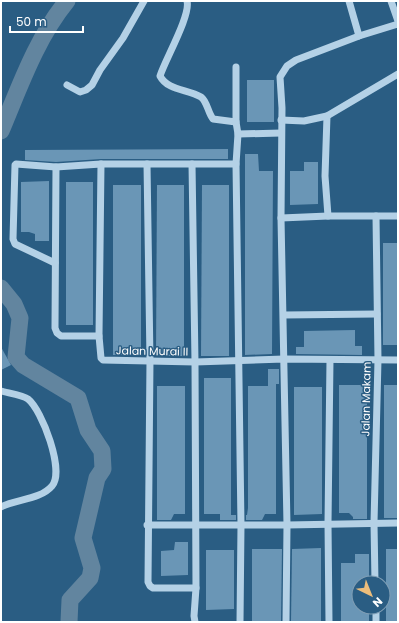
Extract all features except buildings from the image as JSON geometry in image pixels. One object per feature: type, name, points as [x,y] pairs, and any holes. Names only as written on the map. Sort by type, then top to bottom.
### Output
[{"type":"street","points":[[67,85],[80,92],[86,90],[92,85],[123,38],[144,1]]},
{"type":"street","points":[[187,1],[188,5],[184,17],[160,76],[166,84],[200,97],[205,102],[212,119],[236,122]]},
{"type":"street","points":[[349,1],[359,36]]},
{"type":"street","points":[[286,622],[287,525],[281,218],[280,77],[287,66],[296,60],[398,23],[391,1]]},
{"type":"street","points":[[236,67],[236,122],[238,134],[236,164],[241,525],[240,622]]},
{"type":"street","points":[[281,120],[304,121],[327,116],[398,74]]},
{"type":"street","points":[[327,116],[324,176],[328,216]]},
{"type":"street","points":[[238,134],[281,133]]},
{"type":"street","points":[[55,263],[15,244],[13,239],[15,165],[18,163],[56,167],[101,164],[236,164]]},
{"type":"street","name":"Jalan Murai II","points":[[101,164],[100,336],[101,358],[103,360],[195,362],[284,359],[398,360]]},
{"type":"street","points":[[147,164],[150,360],[147,578],[150,586],[153,588],[196,588]]},
{"type":"street","points":[[192,164],[195,362],[195,622]]},
{"type":"street","points":[[56,167],[55,328],[57,333],[61,336],[100,336]]},
{"type":"street","name":"Jalan Makam","points":[[375,575],[374,523],[378,360],[376,216]]},
{"type":"street","points":[[281,218],[398,216]]},
{"type":"street","points":[[284,315],[377,314]]},
{"type":"street","points":[[328,622],[330,360]]},
{"type":"street","points":[[1,391],[27,398],[38,411],[48,432],[56,478],[52,487],[42,494],[1,507]]},
{"type":"street","points":[[147,525],[398,523]]},
{"type":"waterway","points":[[1,131],[22,80],[46,31],[67,1]]},
{"type":"waterway","points":[[1,288],[14,304],[20,318],[16,357],[23,365],[78,398],[88,430],[102,451],[103,469],[97,478],[83,538],[92,568],[90,578],[70,600],[69,622]]}]
